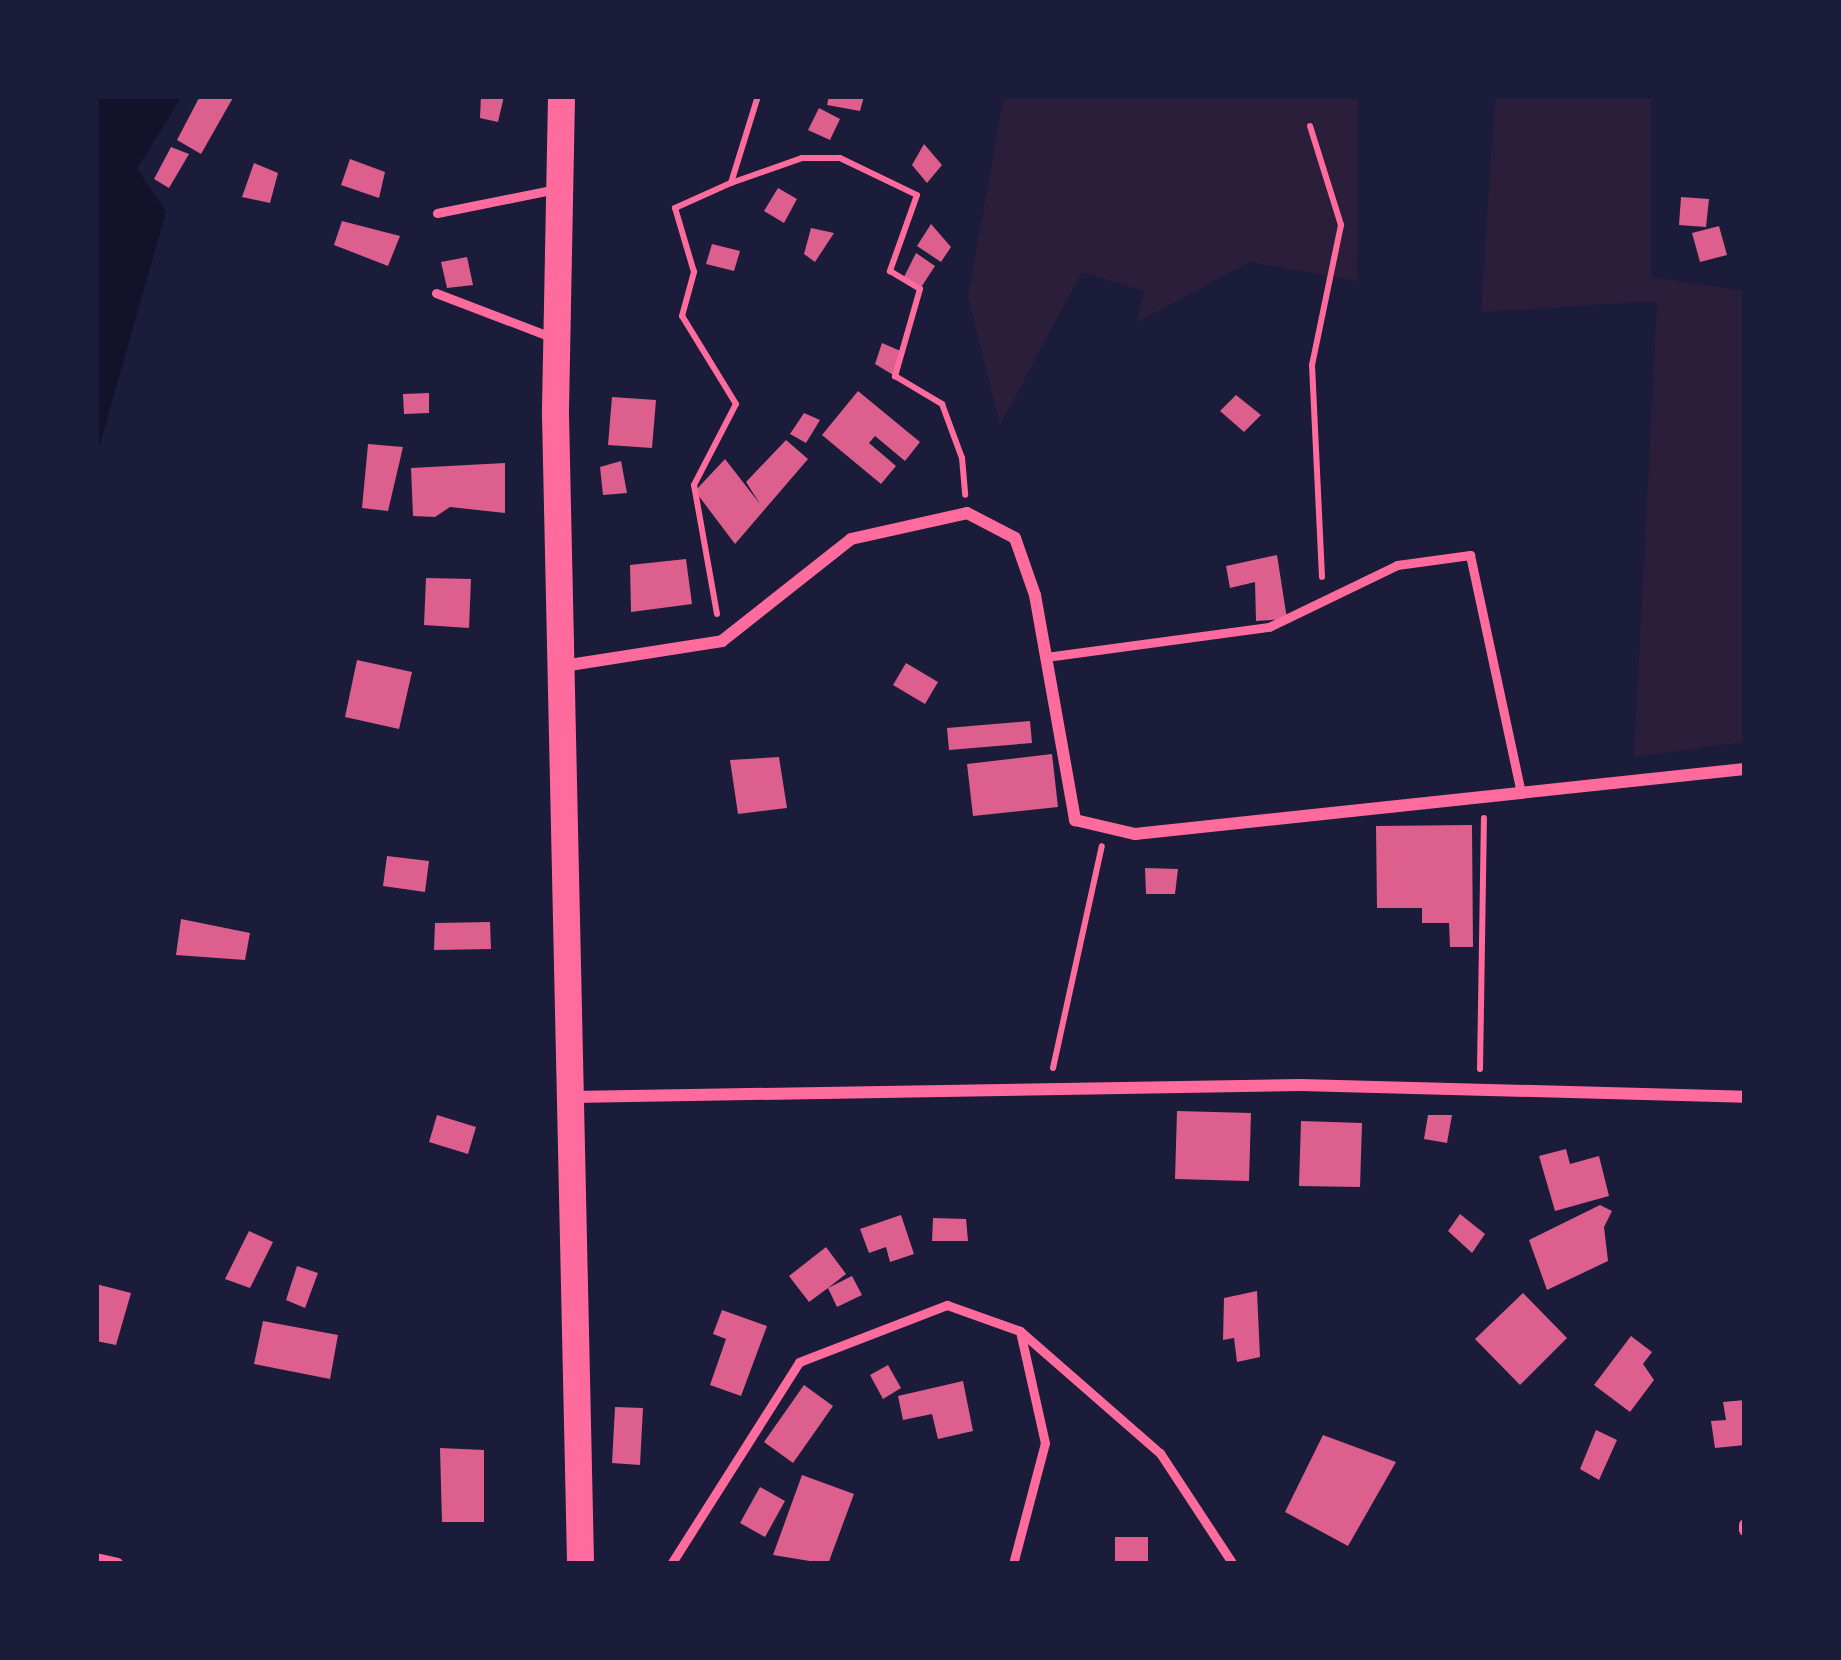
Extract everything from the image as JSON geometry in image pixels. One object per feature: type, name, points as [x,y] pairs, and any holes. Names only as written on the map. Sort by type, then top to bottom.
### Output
[{"type":"main road","points":[[561,96],[555,338],[580,1564]]},
{"type":"street","points":[[563,666],[722,641],[851,539],[967,514],[1015,538],[1046,657],[1075,820],[1136,833],[1745,769]]},
{"type":"street","points":[[571,1097],[1048,1089],[1479,1090],[1745,1097]]},
{"type":"street","points":[[96,1559],[117,1564]]},
{"type":"lane","points":[[437,213],[556,189]]},
{"type":"lane","points":[[436,293],[555,338]]},
{"type":"lane","points":[[1046,657],[1269,627],[1397,565],[1469,555],[1521,793]]},
{"type":"lane","points":[[671,1564],[799,1362],[947,1305],[1020,1331],[1160,1453],[1233,1564]]},
{"type":"lane","points":[[1013,1564],[1045,1442],[1020,1331]]},
{"type":"path","points":[[731,183],[758,96]]},
{"type":"path","points":[[1310,126],[1341,225],[1312,365],[1323,601]]},
{"type":"path","points":[[722,641],[694,485],[736,404],[682,316],[694,272],[675,208],[802,158],[840,158],[916,195],[890,271],[920,289],[895,376],[942,404],[962,458],[967,514]]},
{"type":"path","points":[[1479,1090],[1485,797]]},
{"type":"path","points":[[1048,1089],[1107,827]]},
{"type":"shaded area","points":[[96,96],[182,96],[137,169],[166,211],[96,458]]},
{"type":"shaded area","points":[[1004,96],[1358,96],[1357,281],[1250,262],[1137,322],[1144,291],[1082,272],[1000,425],[968,297]]},
{"type":"shaded area","points":[[1495,96],[1651,96],[1651,277],[1745,291],[1745,742],[1634,757],[1657,301],[1481,312]]},
{"type":"building","points":[[200,96],[234,96],[201,154],[177,140]]},
{"type":"building","points":[[481,96],[504,96],[498,122],[480,118]]},
{"type":"building","points":[[829,96],[864,96],[860,111],[827,105]]},
{"type":"building","points":[[819,108],[840,119],[830,140],[808,130]]},
{"type":"building","points":[[924,144],[942,165],[927,183],[912,165]]},
{"type":"building","points":[[171,147],[189,154],[169,188],[154,179]]},
{"type":"building","points":[[350,159],[385,172],[379,198],[341,185]]},
{"type":"building","points":[[254,163],[278,173],[270,203],[242,197]]},
{"type":"building","points":[[778,188],[797,199],[784,223],[764,211]]},
{"type":"building","points":[[1681,197],[1709,199],[1706,227],[1679,225]]},
{"type":"building","points":[[342,221],[400,236],[388,266],[334,245]]},
{"type":"building","points":[[931,224],[951,247],[941,262],[917,246]]},
{"type":"building","points":[[1719,226],[1727,255],[1700,262],[1692,233]]},
{"type":"building","points":[[811,228],[834,233],[815,262],[804,254]]},
{"type":"building","points":[[712,244],[740,251],[734,271],[706,264]]},
{"type":"building","points":[[916,253],[935,266],[920,289],[903,279]]},
{"type":"building","points":[[467,257],[473,285],[447,288],[441,262]]},
{"type":"building","points":[[882,343],[903,352],[895,376],[875,364]]},
{"type":"building","points":[[858,391],[920,442],[905,461],[875,436],[869,443],[896,466],[881,484],[822,435]]},
{"type":"building","points":[[429,393],[429,413],[404,414],[403,394]]},
{"type":"building","points":[[1236,395],[1261,415],[1244,432],[1220,411]]},
{"type":"building","points":[[612,397],[656,400],[652,448],[608,445]]},
{"type":"building","points":[[804,413],[820,420],[806,443],[790,434]]},
{"type":"building","points":[[786,440],[808,459],[735,544],[695,491],[725,459],[760,504],[746,482]]},
{"type":"building","points":[[368,444],[403,447],[388,511],[362,508]]},
{"type":"building","points":[[621,461],[627,493],[603,495],[600,467]]},
{"type":"building","points":[[505,463],[505,513],[450,507],[435,517],[413,516],[411,468]]},
{"type":"building","points":[[1277,555],[1287,619],[1256,621],[1255,582],[1230,588],[1226,566]]},
{"type":"building","points":[[686,559],[692,604],[631,612],[630,565]]},
{"type":"building","points":[[426,578],[471,579],[469,628],[424,625]]},
{"type":"building","points":[[357,660],[412,672],[399,729],[345,717]]},
{"type":"building","points":[[906,663],[938,682],[925,704],[893,685]]},
{"type":"building","points":[[1030,721],[1032,743],[949,750],[947,728]]},
{"type":"building","points":[[1052,754],[1058,807],[973,816],[967,764]]},
{"type":"building","points":[[779,757],[787,808],[738,814],[730,760]]},
{"type":"building","points":[[1472,825],[1473,947],[1450,947],[1449,923],[1422,923],[1422,908],[1377,908],[1376,826]]},
{"type":"building","points":[[387,856],[429,861],[425,892],[383,886]]},
{"type":"building","points":[[1145,868],[1178,869],[1175,894],[1146,894]]},
{"type":"building","points":[[181,919],[250,933],[245,960],[176,955]]},
{"type":"building","points":[[490,922],[491,949],[434,950],[435,923]]},
{"type":"building","points":[[1177,1111],[1251,1113],[1249,1181],[1175,1179]]},
{"type":"building","points":[[437,1115],[476,1127],[468,1154],[429,1142]]},
{"type":"building","points":[[1428,1115],[1452,1115],[1447,1143],[1424,1139]]},
{"type":"building","points":[[1301,1121],[1362,1123],[1360,1187],[1299,1186]]},
{"type":"building","points":[[1566,1149],[1570,1164],[1599,1156],[1609,1196],[1555,1211],[1539,1156]]},
{"type":"building","points":[[1600,1205],[1612,1211],[1604,1227],[1608,1261],[1547,1290],[1529,1240]]},
{"type":"building","points":[[1460,1214],[1485,1234],[1472,1253],[1448,1231]]},
{"type":"building","points":[[901,1215],[914,1254],[890,1262],[886,1247],[869,1253],[860,1229]]},
{"type":"building","points":[[933,1218],[966,1219],[968,1241],[932,1241]]},
{"type":"building","points":[[249,1231],[273,1242],[250,1288],[225,1279]]},
{"type":"building","points":[[826,1247],[846,1274],[809,1302],[789,1276]]},
{"type":"building","points":[[297,1266],[318,1273],[305,1308],[286,1300]]},
{"type":"building","points":[[852,1276],[862,1295],[837,1307],[828,1288]]},
{"type":"building","points":[[96,1284],[131,1293],[116,1345],[96,1341]]},
{"type":"building","points":[[1257,1291],[1260,1357],[1237,1362],[1234,1338],[1223,1340],[1224,1298]]},
{"type":"building","points":[[1523,1293],[1567,1338],[1520,1385],[1475,1339]]},
{"type":"building","points":[[722,1310],[767,1326],[741,1396],[710,1385],[726,1339],[713,1334]]},
{"type":"building","points":[[263,1321],[338,1335],[330,1379],[254,1364]]},
{"type":"building","points":[[1631,1336],[1652,1352],[1643,1364],[1654,1380],[1630,1412],[1594,1385]]},
{"type":"building","points":[[888,1365],[901,1388],[883,1399],[870,1375]]},
{"type":"building","points":[[963,1381],[973,1431],[938,1439],[932,1414],[903,1420],[898,1396]]},
{"type":"building","points":[[804,1385],[833,1406],[793,1463],[764,1442]]},
{"type":"building","points":[[1745,1400],[1745,1445],[1715,1448],[1711,1421],[1726,1420],[1723,1402]]},
{"type":"building","points":[[615,1407],[643,1408],[640,1465],[612,1463]]},
{"type":"building","points":[[1596,1430],[1617,1440],[1599,1480],[1580,1469]]},
{"type":"building","points":[[1323,1435],[1396,1462],[1348,1546],[1285,1512]]},
{"type":"building","points":[[440,1448],[484,1450],[484,1522],[442,1522]]},
{"type":"building","points":[[802,1475],[854,1494],[828,1564],[773,1555]]},
{"type":"building","points":[[760,1487],[785,1501],[765,1537],[740,1523]]},
{"type":"building","points":[[1115,1537],[1148,1537],[1148,1564],[1115,1562]]}]
